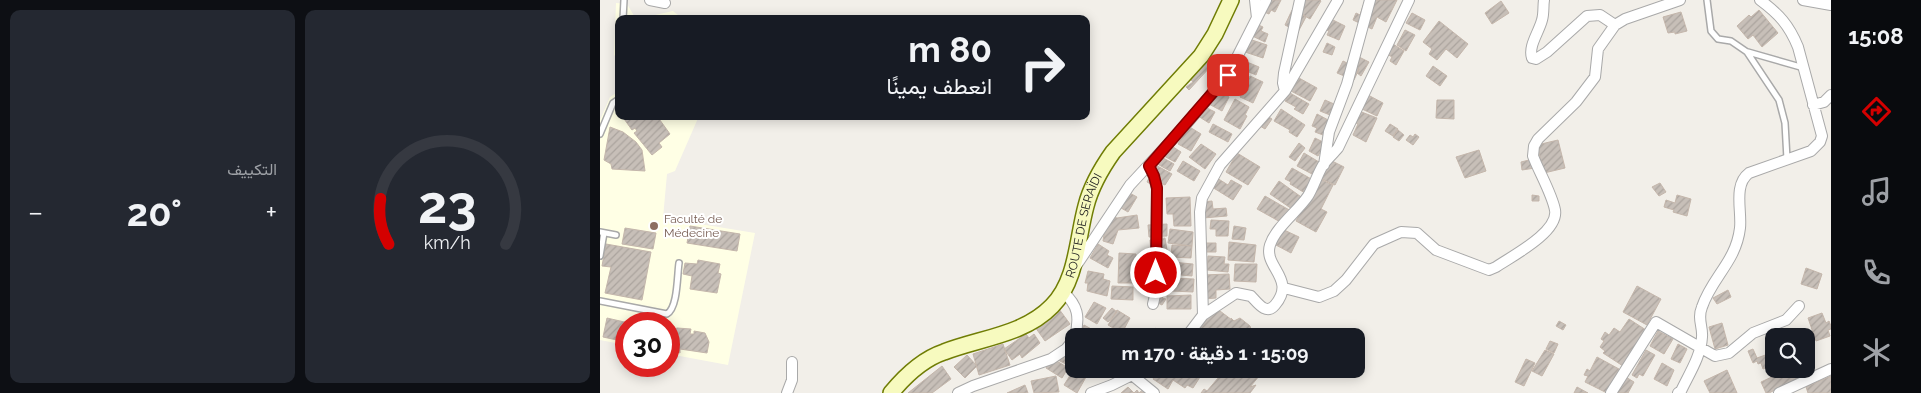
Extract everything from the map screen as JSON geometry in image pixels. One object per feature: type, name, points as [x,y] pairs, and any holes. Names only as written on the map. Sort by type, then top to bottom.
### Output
[{"type":"street","points":[[650,0],[664,4]]},
{"type":"street","name":"ROUTE DE SERAÏDI","points":[[890,393],[919,365],[943,352],[1029,324],[1054,305],[1063,292],[1071,274],[1086,206],[1091,190],[1104,165],[1113,152],[1201,56],[1215,34],[1230,0]]},
{"type":"street","points":[[1255,0],[1257,19]]},
{"type":"street","points":[[1071,274],[1130,185],[1149,166],[1228,75],[1266,0]]},
{"type":"street","points":[[1285,91],[1284,73],[1300,0]]},
{"type":"street","points":[[1203,315],[1200,212],[1202,198],[1220,165],[1285,91],[1338,0]]},
{"type":"street","points":[[1324,165],[1329,132],[1347,84],[1370,0]]},
{"type":"street","points":[[1193,328],[1203,315],[1236,294],[1249,295],[1258,305],[1271,308],[1277,302],[1284,288],[1272,259],[1270,246],[1277,231],[1289,220],[1307,197],[1324,165],[1338,148],[1410,0]]},
{"type":"street","points":[[1544,0],[1542,19],[1533,44],[1532,58],[1536,59],[1548,52],[1587,16],[1600,15],[1615,25]]},
{"type":"street","points":[[1647,11],[1656,0]]},
{"type":"street","points":[[1284,288],[1319,297],[1334,291],[1357,267],[1374,244],[1402,232],[1417,233],[1436,250],[1489,270],[1541,236],[1552,225],[1555,212],[1533,156],[1534,146],[1538,139],[1576,102],[1595,78],[1598,49],[1615,25],[1625,19],[1680,0]]},
{"type":"street","points":[[1682,392],[1700,348],[1703,334],[1699,322],[1701,309],[1706,296],[1736,249],[1740,227],[1741,183],[1749,173],[1811,151],[1820,142],[1822,136],[1798,47],[1784,21],[1760,0]]},
{"type":"street","points":[[1803,0],[1831,5]]},
{"type":"street","points":[[1813,105],[1824,102],[1831,95]]},
{"type":"street","points":[[1149,166],[1157,188],[1156,291],[1153,304]]},
{"type":"street","points":[[1063,292],[1072,300],[1077,310],[1077,328]]},
{"type":"street","points":[[1612,393],[1656,322],[1715,356],[1729,353],[1753,333],[1786,320],[1799,306]]},
{"type":"street","points":[[958,393],[972,386],[1051,359],[1065,350]]},
{"type":"street","points":[[787,393],[792,380],[792,362]]},
{"type":"street","points":[[1779,393],[1831,369]]},
{"type":"street","points":[[1091,393],[1126,378]]},
{"type":"street","points":[[1136,378],[1154,393]]},
{"type":"lane","points":[[623,15],[624,0]]},
{"type":"lane","points":[[1707,0],[1711,31],[1718,39],[1731,41],[1747,52],[1804,68]]},
{"type":"lane","points":[[1747,52],[1779,100],[1786,123],[1787,160]]},
{"type":"lane","points":[[600,134],[615,102]]},
{"type":"lane","points":[[600,256],[602,233],[616,235]]},
{"type":"lane","points":[[600,301],[667,314],[672,310],[674,303],[679,263]]},
{"type":"shaded area","points":[[616,3],[627,4],[634,15],[616,15]]},
{"type":"shaded area","points":[[673,11],[678,15],[655,15]]},
{"type":"shaded area","name":"Faculté de Médecine","points":[[615,94],[615,120],[697,120],[675,171],[667,174],[663,218],[755,233],[728,365],[680,356],[680,312],[615,312],[615,343],[600,340],[600,120],[610,97]]},
{"type":"building","points":[[1269,0],[1281,0],[1275,12],[1271,10],[1269,14],[1257,9]]},
{"type":"building","points":[[1298,0],[1321,1],[1310,19],[1293,9]]},
{"type":"building","points":[[1365,0],[1397,0],[1386,22],[1377,17],[1372,29],[1353,20],[1356,13],[1360,15]]},
{"type":"building","points":[[1501,1],[1509,13],[1492,24],[1485,13]]},
{"type":"building","points":[[1292,10],[1306,17],[1298,32],[1285,25]]},
{"type":"building","points":[[1759,10],[1778,33],[1762,47],[1753,35],[1748,39],[1737,26],[1749,15],[1751,17]]},
{"type":"building","points":[[1681,12],[1687,31],[1675,34],[1675,32],[1668,33],[1663,17]]},
{"type":"building","points":[[1412,13],[1425,20],[1420,30],[1406,23]]},
{"type":"building","points":[[1329,18],[1345,26],[1339,40],[1327,35],[1329,31],[1324,29]]},
{"type":"building","points":[[1439,21],[1468,44],[1457,58],[1446,49],[1437,60],[1429,54],[1432,49],[1423,42]]},
{"type":"building","points":[[1254,23],[1263,27],[1261,31],[1268,34],[1265,42],[1248,34]]},
{"type":"building","points":[[1405,30],[1415,35],[1406,51],[1397,45]]},
{"type":"building","points":[[1246,38],[1267,45],[1263,58],[1242,51]]},
{"type":"building","points":[[1327,43],[1335,47],[1332,55],[1323,52]]},
{"type":"building","points":[[1393,44],[1404,51],[1396,65],[1390,61],[1392,57],[1387,54]]},
{"type":"building","points":[[1353,54],[1369,62],[1361,76],[1357,73],[1359,69],[1348,62]]},
{"type":"building","points":[[1229,55],[1246,61],[1242,72],[1225,66]]},
{"type":"building","points":[[1203,58],[1211,66],[1189,90],[1186,87],[1193,82],[1187,76]]},
{"type":"building","points":[[1343,61],[1359,69],[1354,80],[1337,73]]},
{"type":"building","points":[[1247,62],[1259,67],[1256,75],[1244,70]]},
{"type":"building","points":[[1433,66],[1447,76],[1440,86],[1426,76]]},
{"type":"building","points":[[1229,67],[1248,76],[1242,88],[1224,80]]},
{"type":"building","points":[[1250,76],[1263,82],[1253,103],[1240,97]]},
{"type":"building","points":[[1299,78],[1317,88],[1310,101],[1291,91]]},
{"type":"building","points":[[1213,88],[1229,97],[1222,111],[1205,102]]},
{"type":"building","points":[[1290,93],[1309,104],[1303,114],[1294,109],[1296,107],[1285,101]]},
{"type":"building","points":[[1368,95],[1383,103],[1377,116],[1362,109]]},
{"type":"building","points":[[1235,99],[1249,107],[1245,115],[1247,116],[1240,129],[1224,120]]},
{"type":"building","points":[[1325,100],[1334,104],[1330,115],[1320,111]]},
{"type":"building","points":[[1437,100],[1454,100],[1454,119],[1436,118]]},
{"type":"building","points":[[1203,106],[1215,112],[1209,123],[1198,116]]},
{"type":"building","points":[[1281,109],[1305,125],[1297,137],[1289,132],[1290,130],[1274,121]]},
{"type":"building","points":[[1359,111],[1377,118],[1366,142],[1353,135],[1358,124],[1354,122]]},
{"type":"building","points":[[1317,114],[1330,121],[1323,135],[1315,132],[1317,128],[1312,126]]},
{"type":"building","points":[[1266,115],[1272,119],[1265,129],[1260,126]]},
{"type":"building","points":[[625,120],[660,120],[670,134],[659,143],[662,147],[652,155],[634,133],[637,131],[635,128],[632,130]]},
{"type":"building","points":[[1213,124],[1232,134],[1228,142],[1209,132]]},
{"type":"building","points":[[1390,124],[1398,129],[1393,136],[1385,131]]},
{"type":"building","points":[[1188,126],[1201,134],[1191,151],[1178,144]]},
{"type":"building","points":[[610,127],[623,132],[636,142],[642,150],[645,171],[612,169],[611,164],[604,160]]},
{"type":"building","points":[[1398,130],[1404,135],[1399,141],[1393,137]]},
{"type":"building","points":[[1415,134],[1419,137],[1413,145],[1406,140],[1410,135],[1413,137]]},
{"type":"building","points":[[1315,138],[1325,143],[1318,156],[1309,151]]},
{"type":"building","points":[[1558,140],[1565,168],[1544,173],[1537,145]]},
{"type":"building","points":[[1299,143],[1305,148],[1295,161],[1289,157]]},
{"type":"building","points":[[1201,144],[1216,154],[1205,169],[1189,157]]},
{"type":"building","points":[[1170,145],[1181,152],[1175,162],[1164,156]]},
{"type":"building","points":[[1479,150],[1486,171],[1465,178],[1456,157]]},
{"type":"building","points":[[1237,153],[1260,167],[1248,185],[1226,172]]},
{"type":"building","points":[[1304,153],[1319,162],[1312,174],[1297,166]]},
{"type":"building","points":[[1156,154],[1174,164],[1170,171],[1152,161]]},
{"type":"building","points":[[1533,159],[1535,168],[1522,170],[1521,162]]},
{"type":"building","points":[[1330,160],[1344,167],[1335,185],[1322,179]]},
{"type":"building","points":[[1183,161],[1200,171],[1194,181],[1177,171]]},
{"type":"building","points":[[1152,163],[1172,174],[1165,185],[1161,183],[1158,188],[1147,182],[1150,176],[1144,173]]},
{"type":"building","points":[[1292,168],[1313,180],[1305,193],[1285,179]]},
{"type":"building","points":[[1217,178],[1228,185],[1231,180],[1242,186],[1233,200],[1212,187]]},
{"type":"building","points":[[1322,180],[1333,185],[1321,209],[1327,212],[1316,232],[1296,221],[1311,192],[1314,194]]},
{"type":"building","points":[[1279,181],[1304,199],[1295,211],[1270,194]]},
{"type":"building","points":[[1660,183],[1666,192],[1659,196],[1652,187]]},
{"type":"building","points":[[1124,190],[1137,197],[1128,212],[1116,205]]},
{"type":"building","points":[[1532,195],[1539,196],[1539,201],[1532,201]]},
{"type":"building","points":[[1677,195],[1691,199],[1687,216],[1664,207],[1666,200],[1675,203]]},
{"type":"building","points":[[1265,196],[1291,211],[1284,224],[1257,209]]},
{"type":"building","points":[[1190,197],[1191,226],[1174,226],[1173,214],[1167,214],[1166,198]]},
{"type":"building","points":[[1212,201],[1213,209],[1226,208],[1227,216],[1203,218],[1202,202]]},
{"type":"building","points":[[1107,215],[1117,218],[1137,215],[1139,228],[1118,230],[1113,244],[1103,241]]},
{"type":"building","points":[[1211,220],[1229,221],[1228,236],[1216,236],[1216,229],[1210,229]]},
{"type":"building","points":[[1167,224],[1167,236],[1149,237],[1148,225]]},
{"type":"building","points":[[690,226],[740,234],[737,251],[687,243]]},
{"type":"building","points":[[1234,226],[1246,228],[1244,240],[1232,239]]},
{"type":"building","points":[[625,228],[656,233],[653,249],[622,244]]},
{"type":"building","points":[[1170,229],[1193,232],[1192,246],[1168,243]]},
{"type":"building","points":[[1282,229],[1299,237],[1291,253],[1274,244]]},
{"type":"building","points":[[1165,238],[1167,250],[1151,252],[1150,240]]},
{"type":"building","points":[[1229,242],[1256,245],[1254,262],[1228,260]]},
{"type":"building","points":[[1205,243],[1216,243],[1216,252],[1205,252]]},
{"type":"building","points":[[606,244],[651,252],[642,300],[605,293],[611,267],[602,266]]},
{"type":"building","points":[[1098,244],[1109,251],[1107,255],[1113,258],[1108,268],[1090,258]]},
{"type":"building","points":[[1172,245],[1192,246],[1191,258],[1171,257]]},
{"type":"building","points":[[1119,253],[1136,254],[1135,283],[1118,283]]},
{"type":"building","points":[[1152,255],[1165,258],[1162,269],[1149,266]]},
{"type":"building","points":[[1208,256],[1225,257],[1224,264],[1229,264],[1228,272],[1207,270]]},
{"type":"building","points":[[698,260],[720,264],[718,273],[721,274],[717,293],[690,289],[692,276],[683,274],[685,263],[697,264]]},
{"type":"building","points":[[1171,262],[1193,264],[1192,276],[1170,274]]},
{"type":"building","points":[[1235,264],[1257,264],[1256,282],[1234,281]]},
{"type":"building","points":[[1806,268],[1822,274],[1817,289],[1801,284]]},
{"type":"building","points":[[1088,271],[1104,274],[1103,279],[1110,281],[1107,296],[1087,291],[1088,283],[1085,283]]},
{"type":"building","points":[[1150,272],[1168,272],[1168,282],[1150,283]]},
{"type":"building","points":[[1229,274],[1230,289],[1216,290],[1216,298],[1204,299],[1202,275]]},
{"type":"building","points":[[1172,278],[1194,279],[1193,292],[1172,291]]},
{"type":"building","points":[[1155,284],[1166,291],[1162,298],[1166,299],[1162,305],[1156,302],[1159,297],[1150,292]]},
{"type":"building","points":[[1112,286],[1133,287],[1133,300],[1111,299]]},
{"type":"building","points":[[1637,286],[1661,299],[1647,325],[1623,312]]},
{"type":"building","points":[[1728,290],[1731,297],[1717,304],[1713,298]]},
{"type":"building","points":[[1191,295],[1191,309],[1167,309],[1167,296]]},
{"type":"building","points":[[1094,302],[1106,308],[1097,324],[1085,317]]},
{"type":"building","points":[[1112,308],[1117,312],[1108,322],[1103,318]]},
{"type":"building","points":[[1216,308],[1234,321],[1240,318],[1251,328],[1200,328]]},
{"type":"building","points":[[1059,309],[1070,324],[1045,341],[1035,327]]},
{"type":"building","points":[[1117,310],[1130,318],[1125,328],[1113,328],[1108,325]]},
{"type":"building","points":[[1822,313],[1826,323],[1829,321],[1831,326],[1831,329],[1828,330],[1830,336],[1816,341],[1815,328],[1811,328],[1808,318]]},
{"type":"building","points":[[607,318],[615,320],[615,340],[603,337]]},
{"type":"building","points":[[1629,319],[1646,330],[1623,366],[1603,353],[1605,351],[1600,347],[1604,341],[1601,339],[1605,332],[1609,335],[1614,328],[1620,332]]},
{"type":"building","points":[[1559,321],[1566,325],[1563,330],[1556,326]]},
{"type":"building","points":[[1722,323],[1728,345],[1715,349],[1709,327]]},
{"type":"building","points":[[680,328],[691,329],[690,334],[694,334],[694,331],[705,333],[709,342],[707,353],[680,349]]},
{"type":"building","points":[[1658,331],[1673,339],[1664,354],[1650,346]]},
{"type":"building","points":[[1026,334],[1029,338],[1034,334],[1040,343],[1022,358],[1020,354],[1012,360],[1004,349]]},
{"type":"building","points":[[1550,341],[1558,344],[1554,353],[1546,349]]},
{"type":"building","points":[[1003,344],[1010,365],[979,375],[973,354]]},
{"type":"building","points":[[1678,344],[1687,349],[1680,363],[1671,359]]},
{"type":"building","points":[[1753,349],[1757,358],[1765,355],[1765,368],[1763,369],[1761,363],[1758,364],[1757,361],[1753,363],[1748,351]]},
{"type":"building","points":[[1545,350],[1554,354],[1542,376],[1532,371]]},
{"type":"building","points":[[1646,350],[1655,355],[1643,376],[1639,374],[1637,378],[1632,375]]},
{"type":"building","points":[[1063,352],[1065,353],[1065,364],[1058,360]]},
{"type":"building","points":[[967,355],[977,366],[965,378],[954,367]]},
{"type":"building","points":[[1597,357],[1619,369],[1607,393],[1585,382],[1588,376],[1584,375],[1587,369],[1590,371]]},
{"type":"building","points":[[1052,358],[1065,366],[1065,373],[1062,378],[1046,368]]},
{"type":"building","points":[[1526,359],[1535,363],[1524,386],[1515,382]]},
{"type":"building","points":[[1662,363],[1674,370],[1667,386],[1654,379]]},
{"type":"building","points":[[942,366],[951,379],[932,393],[908,393]]},
{"type":"building","points":[[1727,370],[1737,393],[1710,393],[1704,381]]},
{"type":"building","points":[[1056,376],[1059,392],[1034,393],[1031,381]]},
{"type":"building","points":[[1624,376],[1634,382],[1628,393],[1615,393]]},
{"type":"building","points":[[1831,376],[1831,393],[1808,393],[1806,387]]},
{"type":"building","points":[[1068,378],[1085,378],[1077,393],[1064,385]]},
{"type":"building","points":[[1199,378],[1193,388],[1187,385],[1185,388],[1173,380],[1168,389],[1153,379]]},
{"type":"building","points":[[1218,378],[1258,378],[1250,387],[1256,385],[1250,393],[1201,393],[1204,389],[1207,391]]},
{"type":"building","points":[[1770,378],[1799,378],[1769,393],[1766,393],[1761,382]]},
{"type":"building","points":[[1025,385],[1028,393],[1007,393]]},
{"type":"building","points":[[1128,387],[1134,393],[1121,393]]},
{"type":"building","points":[[1146,387],[1148,389],[1144,393],[1139,393]]},
{"type":"building","points":[[1577,387],[1588,393],[1574,393]]},
{"type":"place","name":"Faculté de Médecine","points":[[654,226]]},
{"type":"route","points":[[1156,273],[1157,188],[1149,166],[1228,75]]}]
